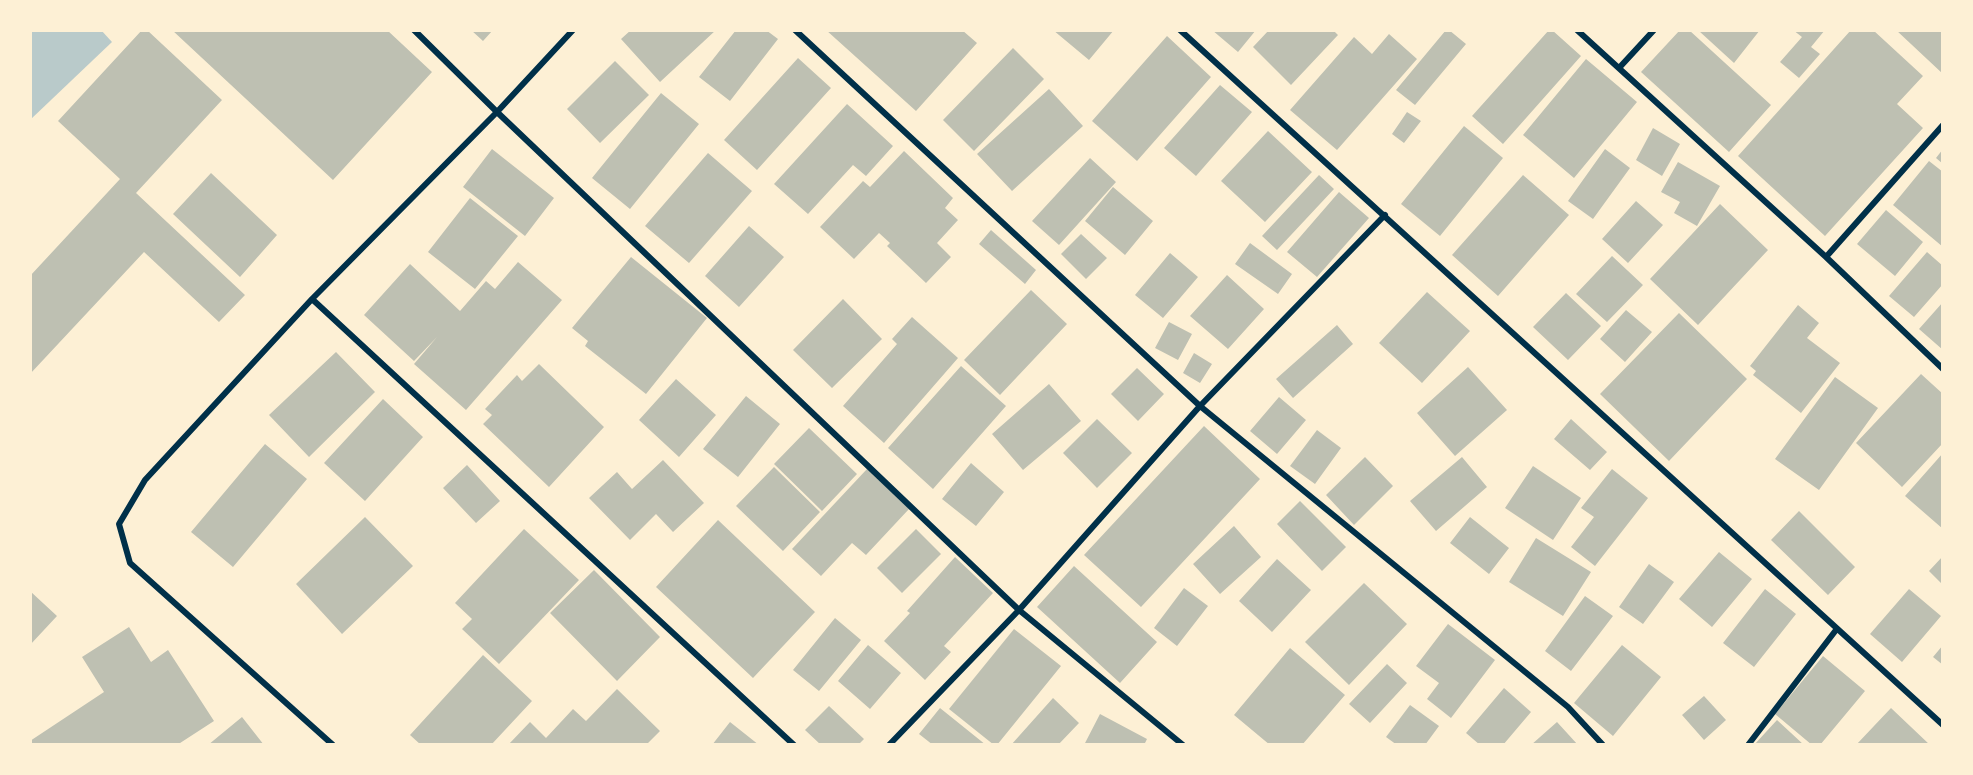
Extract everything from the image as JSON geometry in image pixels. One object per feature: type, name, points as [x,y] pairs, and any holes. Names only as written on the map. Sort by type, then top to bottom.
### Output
[{"type":"street","points":[[414,30],[1019,610],[1183,745]]},
{"type":"street","points":[[333,745],[130,562],[119,524],[145,480],[312,299],[497,112],[573,30]]},
{"type":"street","points":[[795,30],[1200,406],[1568,708],[1603,745]]},
{"type":"street","points":[[1180,30],[1385,215],[1836,630],[1943,725]]},
{"type":"street","points":[[1577,30],[1826,257],[1943,369]]},
{"type":"street","points":[[1619,68],[1654,30]]},
{"type":"street","points":[[1826,257],[1943,125]]},
{"type":"street","points":[[889,745],[1019,610],[1200,406],[1385,215]]},
{"type":"street","points":[[312,299],[794,745]]},
{"type":"street","points":[[1748,745],[1836,630]]},
{"type":"shaded area","points":[[30,30],[101,30],[112,42],[30,120]]},
{"type":"building","points":[[142,30],[147,30],[222,100],[136,193],[245,295],[219,322],[144,252],[30,374],[30,276],[120,179],[58,121]]},
{"type":"building","points":[[172,30],[387,30],[432,72],[333,180]]},
{"type":"building","points":[[471,30],[493,30],[483,41]]},
{"type":"building","points":[[631,30],[716,30],[660,82],[621,39]]},
{"type":"building","points":[[736,30],[766,30],[778,39],[730,101],[699,77]]},
{"type":"building","points":[[826,30],[962,30],[977,43],[916,111]]},
{"type":"building","points":[[1053,30],[1114,30],[1089,60]]},
{"type":"building","points":[[1212,30],[1256,30],[1238,52]]},
{"type":"building","points":[[1269,30],[1333,30],[1338,35],[1291,85],[1253,47]]},
{"type":"building","points":[[1446,30],[1466,44],[1415,105],[1396,90]]},
{"type":"building","points":[[1549,30],[1552,30],[1581,56],[1503,144],[1472,116]]},
{"type":"building","points":[[1680,30],[1689,30],[1771,105],[1729,152],[1641,72]]},
{"type":"building","points":[[1700,30],[1760,30],[1734,63]]},
{"type":"building","points":[[1793,30],[1825,30],[1811,47],[1820,54],[1799,78],[1780,62],[1802,37]]},
{"type":"building","points":[[1851,30],[1873,30],[1923,76],[1897,104],[1923,128],[1825,236],[1738,156]]},
{"type":"building","points":[[1896,30],[1943,30],[1943,74]]},
{"type":"building","points":[[1389,34],[1417,59],[1337,150],[1290,110],[1354,37],[1372,54]]},
{"type":"building","points":[[1167,36],[1211,77],[1137,161],[1092,121]]},
{"type":"building","points":[[1013,48],[1044,79],[974,151],[943,120]]},
{"type":"building","points":[[798,58],[831,88],[757,170],[724,140]]},
{"type":"building","points":[[1586,59],[1637,102],[1574,178],[1523,135]]},
{"type":"building","points":[[615,61],[649,95],[600,143],[567,109]]},
{"type":"building","points":[[1220,85],[1252,112],[1196,176],[1164,148]]},
{"type":"building","points":[[1049,89],[1083,126],[1012,191],[977,154]]},
{"type":"building","points":[[661,93],[699,124],[630,209],[592,178]]},
{"type":"building","points":[[847,104],[893,146],[866,176],[853,165],[808,214],[774,184]]},
{"type":"building","points":[[1407,112],[1421,121],[1404,143],[1392,134]]},
{"type":"building","points":[[1464,126],[1503,158],[1440,236],[1401,204]]},
{"type":"building","points":[[1653,128],[1680,144],[1662,176],[1636,160]]},
{"type":"building","points":[[1268,131],[1312,172],[1265,222],[1221,181]]},
{"type":"building","points":[[492,149],[554,198],[525,236],[463,187]]},
{"type":"building","points":[[1605,149],[1630,168],[1593,219],[1568,201]]},
{"type":"building","points":[[1943,149],[1943,164],[1936,158]]},
{"type":"building","points":[[904,151],[953,198],[945,208],[958,220],[937,243],[951,257],[926,283],[887,246],[890,243],[879,233],[854,259],[820,227],[863,181],[870,187]]},
{"type":"building","points":[[708,153],[752,191],[689,263],[645,226]]},
{"type":"building","points":[[1090,158],[1116,182],[1059,245],[1032,221]]},
{"type":"building","points":[[1929,161],[1943,172],[1943,247],[1893,205]]},
{"type":"building","points":[[1678,162],[1720,186],[1697,226],[1674,213],[1680,202],[1661,192]]},
{"type":"building","points":[[211,173],[277,235],[240,277],[173,214]]},
{"type":"building","points":[[1319,175],[1334,189],[1277,250],[1262,236]]},
{"type":"building","points":[[1523,175],[1569,215],[1498,296],[1452,255]]},
{"type":"building","points":[[1113,187],[1153,221],[1125,255],[1085,221]]},
{"type":"building","points":[[1339,192],[1369,218],[1317,277],[1287,252]]},
{"type":"building","points":[[470,198],[518,236],[475,289],[428,252]]},
{"type":"building","points":[[1636,201],[1663,225],[1628,263],[1602,239]]},
{"type":"building","points":[[1720,204],[1768,250],[1698,325],[1650,279]]},
{"type":"building","points":[[1886,210],[1923,242],[1895,276],[1857,244]]},
{"type":"building","points":[[749,226],[784,257],[739,307],[705,276]]},
{"type":"building","points":[[991,230],[1036,270],[1025,284],[979,244]]},
{"type":"building","points":[[1081,234],[1107,258],[1086,279],[1061,254]]},
{"type":"building","points":[[1250,243],[1292,274],[1278,294],[1235,264]]},
{"type":"building","points":[[1927,252],[1943,266],[1943,284],[1914,317],[1889,296]]},
{"type":"building","points":[[1170,253],[1198,277],[1163,318],[1135,295]]},
{"type":"building","points":[[1612,256],[1643,285],[1607,322],[1576,294]]},
{"type":"building","points":[[631,257],[707,318],[646,394],[585,346],[588,341],[572,328]]},
{"type":"building","points":[[518,262],[562,300],[466,410],[414,364],[437,337],[414,361],[364,315],[410,264],[460,311],[486,281],[495,289]]},
{"type":"building","points":[[1227,275],[1264,309],[1228,349],[1190,316]]},
{"type":"building","points":[[1031,290],[1067,324],[1000,395],[964,360]]},
{"type":"building","points":[[1427,292],[1470,331],[1422,383],[1379,343]]},
{"type":"building","points":[[1566,293],[1601,326],[1568,360],[1533,327]]},
{"type":"building","points":[[843,299],[882,339],[832,388],[793,350]]},
{"type":"building","points":[[1943,302],[1943,350],[1919,329]]},
{"type":"building","points":[[1798,305],[1819,323],[1807,338],[1840,363],[1801,413],[1753,375],[1756,371],[1750,366]]},
{"type":"building","points":[[1626,310],[1652,332],[1625,362],[1600,339]]},
{"type":"building","points":[[1679,313],[1747,379],[1669,461],[1600,394]]},
{"type":"building","points":[[912,317],[958,358],[884,443],[843,406],[897,344],[892,339]]},
{"type":"building","points":[[1169,322],[1192,334],[1178,360],[1155,348]]},
{"type":"building","points":[[1337,325],[1353,344],[1293,398],[1276,379]]},
{"type":"building","points":[[336,352],[375,392],[309,457],[269,415]]},
{"type":"building","points":[[1194,353],[1212,364],[1200,383],[1183,373]]},
{"type":"building","points":[[539,364],[604,427],[549,487],[483,424],[492,415],[485,409],[517,375],[522,381]]},
{"type":"building","points":[[961,366],[1006,406],[933,489],[888,448]]},
{"type":"building","points":[[1468,367],[1507,410],[1455,456],[1417,413]]},
{"type":"building","points":[[1137,368],[1164,394],[1138,421],[1111,394]]},
{"type":"building","points":[[1921,374],[1943,394],[1943,443],[1902,487],[1856,443]]},
{"type":"building","points":[[1835,377],[1878,408],[1819,490],[1775,459]]},
{"type":"building","points":[[676,379],[716,415],[679,457],[639,420]]},
{"type":"building","points":[[1049,384],[1081,421],[1023,470],[992,434]]},
{"type":"building","points":[[746,396],[780,424],[738,477],[703,449]]},
{"type":"building","points":[[1279,397],[1306,420],[1277,454],[1250,431]]},
{"type":"building","points":[[383,399],[423,437],[365,501],[324,463]]},
{"type":"building","points":[[1097,419],[1132,453],[1097,488],[1063,453]]},
{"type":"building","points":[[1571,419],[1607,452],[1590,470],[1554,439]]},
{"type":"building","points":[[1204,426],[1260,479],[1141,607],[1084,555]]},
{"type":"building","points":[[809,428],[857,474],[822,511],[774,464]]},
{"type":"building","points":[[1317,430],[1341,448],[1315,484],[1290,466]]},
{"type":"building","points":[[265,444],[307,479],[233,567],[191,532]]},
{"type":"building","points":[[1943,453],[1943,529],[1905,496]]},
{"type":"building","points":[[1365,457],[1393,486],[1354,525],[1326,495]]},
{"type":"building","points":[[1462,457],[1487,487],[1436,531],[1410,501]]},
{"type":"building","points":[[663,460],[704,503],[673,532],[656,514],[630,540],[589,498],[617,472],[632,489]]},
{"type":"building","points":[[971,463],[1004,492],[976,526],[942,499]]},
{"type":"building","points":[[467,465],[500,501],[476,523],[443,488]]},
{"type":"building","points":[[1533,466],[1581,498],[1553,540],[1505,508]]},
{"type":"building","points":[[774,467],[820,512],[783,551],[736,506]]},
{"type":"building","points":[[867,469],[909,509],[866,555],[852,543],[821,576],[792,549]]},
{"type":"building","points":[[1612,469],[1648,498],[1595,566],[1571,547],[1594,517],[1581,508]]},
{"type":"building","points":[[1300,501],[1346,547],[1322,571],[1277,524]]},
{"type":"building","points":[[1799,511],[1855,567],[1828,595],[1771,540]]},
{"type":"building","points":[[365,517],[413,566],[342,634],[296,584]]},
{"type":"building","points":[[1470,517],[1509,548],[1489,574],[1450,543]]},
{"type":"building","points":[[718,520],[815,612],[753,678],[656,587]]},
{"type":"building","points":[[1234,526],[1261,557],[1220,594],[1193,564]]},
{"type":"building","points":[[524,529],[579,580],[499,664],[462,629],[472,619],[455,603]]},
{"type":"building","points":[[916,529],[941,554],[902,593],[877,568]]},
{"type":"building","points":[[1536,538],[1591,572],[1563,616],[1509,582]]},
{"type":"building","points":[[1719,552],[1752,579],[1712,627],[1679,599]]},
{"type":"building","points":[[1943,556],[1943,585],[1929,571]]},
{"type":"building","points":[[955,557],[993,593],[944,646],[951,652],[925,680],[884,641],[910,613],[907,611]]},
{"type":"building","points":[[1277,559],[1311,590],[1272,632],[1239,601]]},
{"type":"building","points":[[1649,564],[1674,582],[1643,624],[1619,607]]},
{"type":"building","points":[[1074,566],[1157,642],[1120,683],[1037,607]]},
{"type":"building","points":[[594,570],[660,637],[617,681],[550,613]]},
{"type":"building","points":[[1364,583],[1407,624],[1349,685],[1305,642]]},
{"type":"building","points":[[1184,588],[1208,606],[1177,646],[1154,628]]},
{"type":"building","points":[[1765,589],[1796,614],[1754,667],[1723,643]]},
{"type":"building","points":[[1909,589],[1941,616],[1902,662],[1870,634]]},
{"type":"building","points":[[30,591],[57,616],[30,645]]},
{"type":"building","points":[[1585,596],[1613,616],[1571,671],[1545,651]]},
{"type":"building","points":[[835,618],[861,640],[819,691],[793,670]]},
{"type":"building","points":[[1448,624],[1495,660],[1451,718],[1427,699],[1439,683],[1416,666]]},
{"type":"building","points":[[129,627],[151,662],[168,650],[214,721],[177,745],[30,745],[30,741],[104,692],[82,657]]},
{"type":"building","points":[[1014,629],[1061,666],[997,745],[994,745],[949,709]]},
{"type":"building","points":[[868,645],[901,673],[870,709],[838,681]]},
{"type":"building","points":[[1622,645],[1661,677],[1613,736],[1574,703]]},
{"type":"building","points":[[1943,645],[1943,665],[1933,657]]},
{"type":"building","points":[[1290,648],[1345,695],[1302,745],[1270,745],[1234,715]]},
{"type":"building","points":[[483,655],[532,701],[491,745],[421,745],[410,735]]},
{"type":"building","points":[[1823,656],[1865,691],[1820,745],[1812,745],[1775,714]]},
{"type":"building","points":[[1387,664],[1407,683],[1370,723],[1349,704]]},
{"type":"building","points":[[1504,688],[1531,712],[1503,745],[1480,745],[1466,733]]},
{"type":"building","points":[[617,689],[660,731],[646,745],[508,745],[530,722],[546,738],[573,709],[586,721]]},
{"type":"building","points":[[1704,696],[1726,720],[1704,740],[1682,715]]},
{"type":"building","points":[[1053,698],[1079,723],[1058,745],[1011,745]]},
{"type":"building","points":[[1410,705],[1439,726],[1425,745],[1397,745],[1386,737]]},
{"type":"building","points":[[829,706],[864,739],[858,745],[821,745],[805,730]]},
{"type":"building","points":[[940,708],[986,745],[933,745],[919,734]]},
{"type":"building","points":[[1891,708],[1930,745],[1856,745]]},
{"type":"building","points":[[1100,714],[1147,739],[1144,745],[1084,745]]},
{"type":"building","points":[[242,717],[264,745],[208,745]]},
{"type":"building","points":[[1777,720],[1804,745],[1754,745]]},
{"type":"building","points":[[730,722],[759,745],[712,745]]},
{"type":"building","points":[[1557,722],[1578,745],[1531,745]]}]
